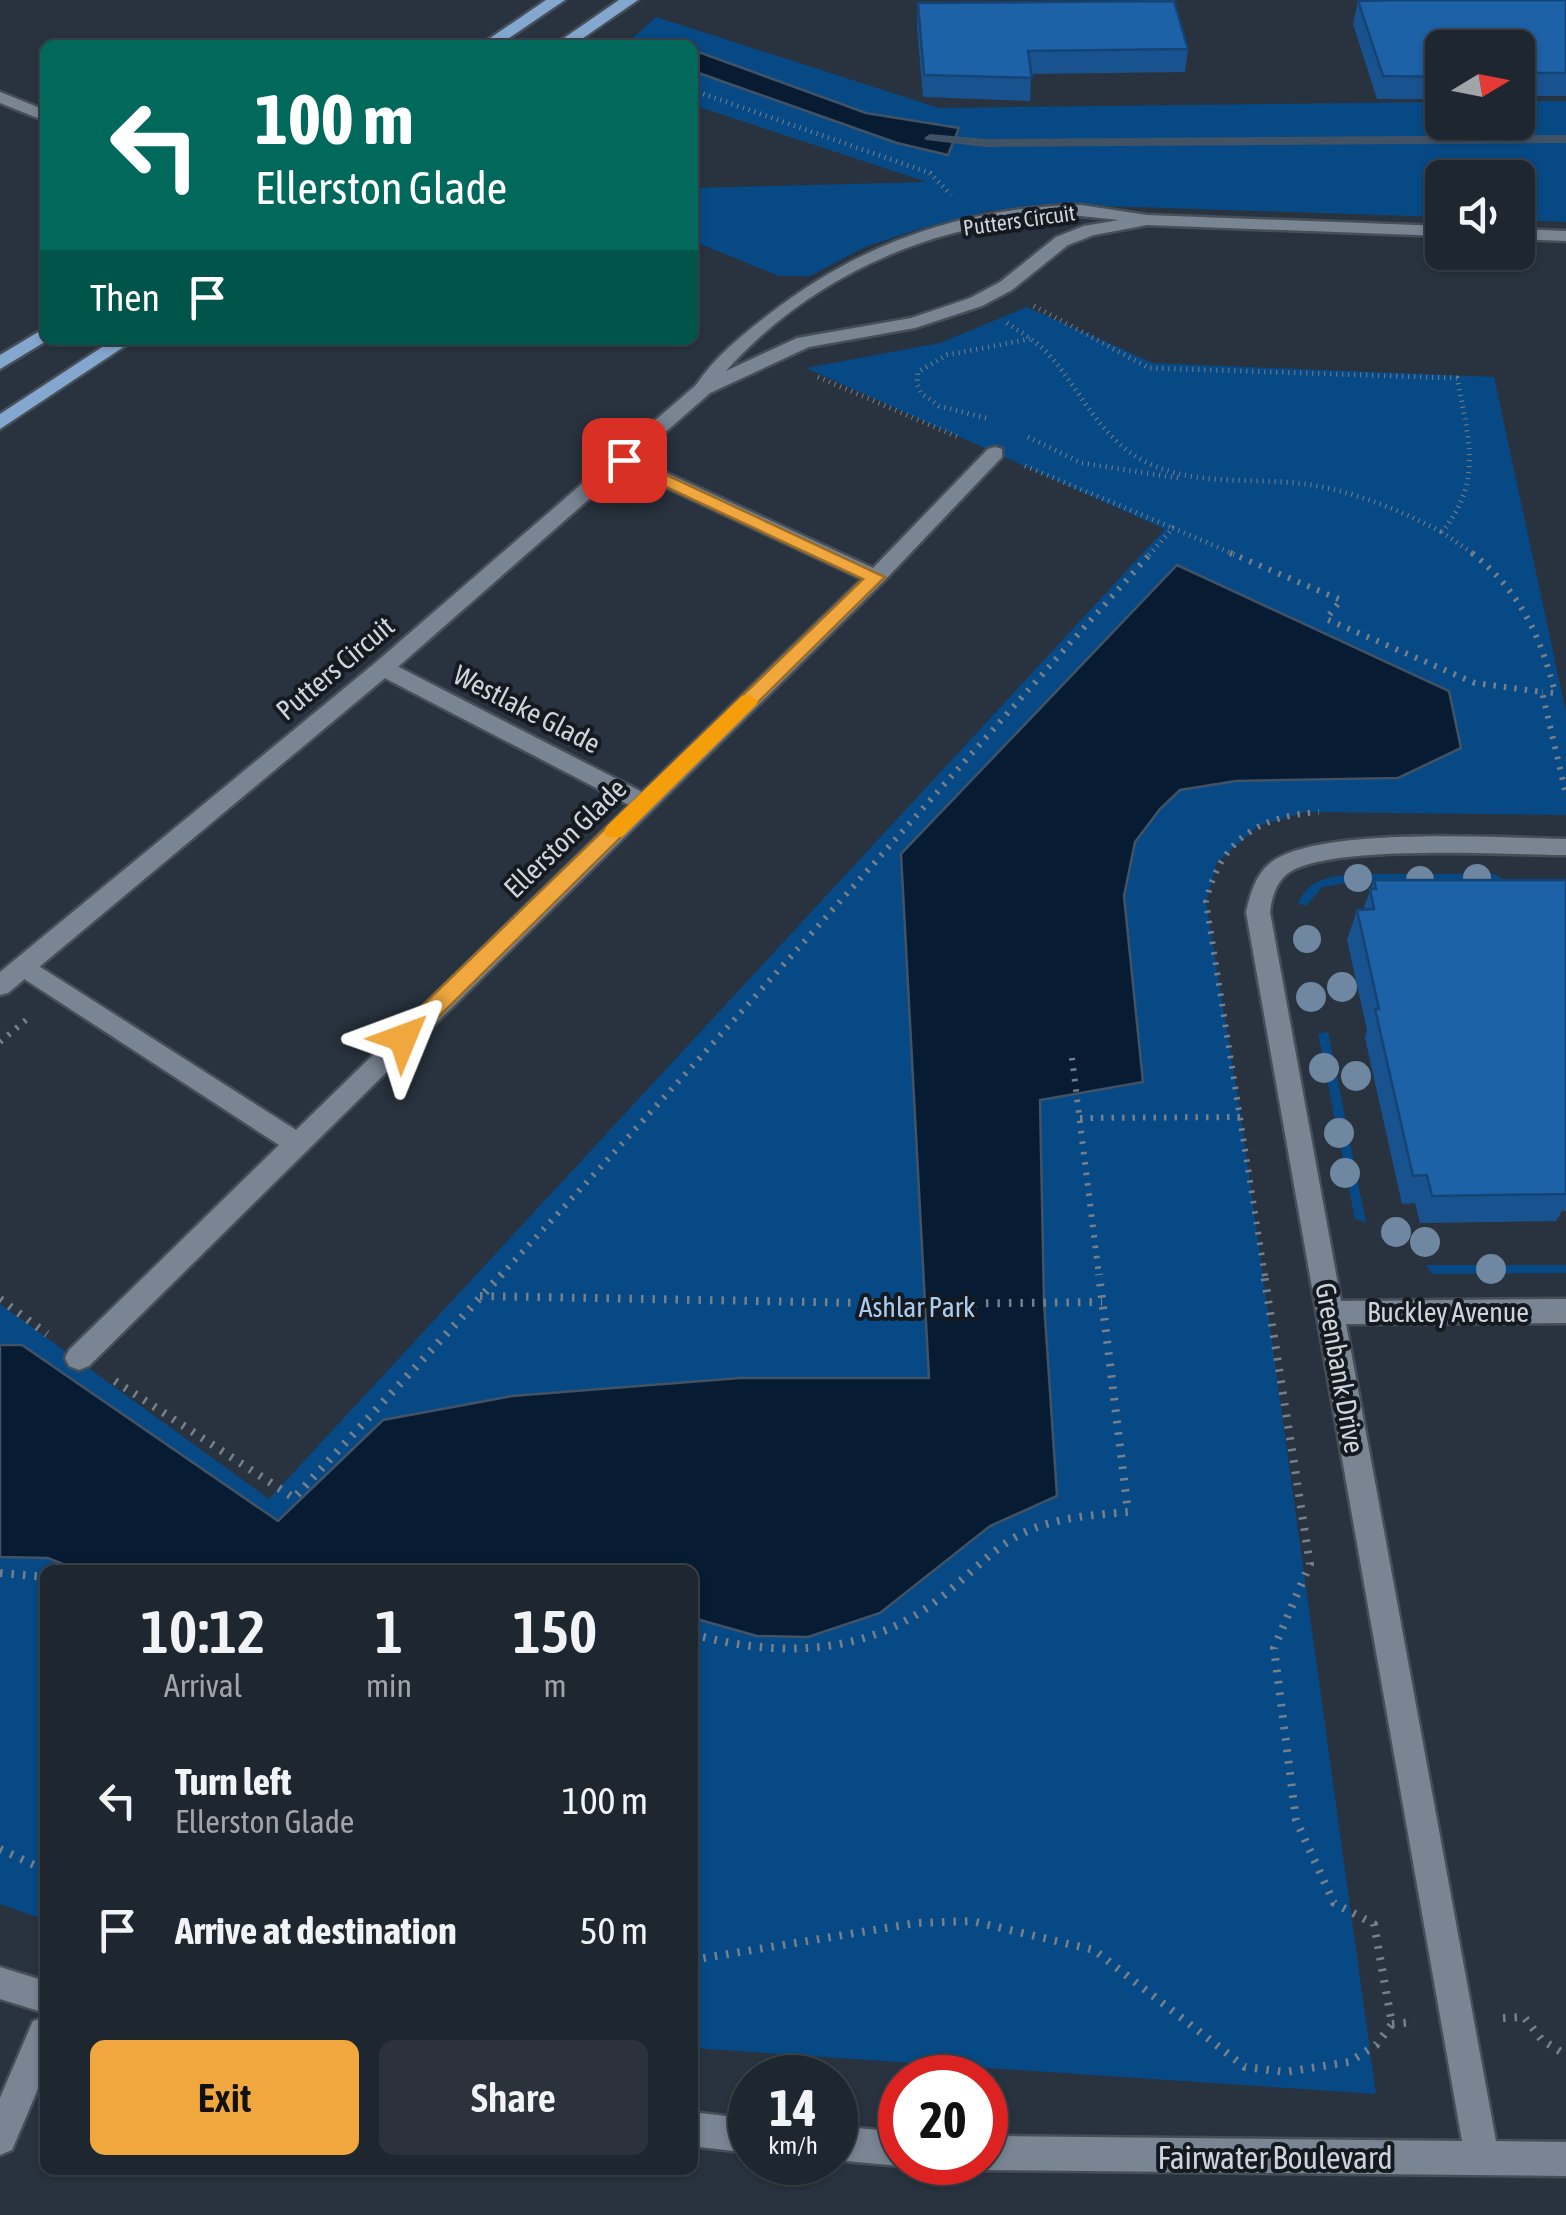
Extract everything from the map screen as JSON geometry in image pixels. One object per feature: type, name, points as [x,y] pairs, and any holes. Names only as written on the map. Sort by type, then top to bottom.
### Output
[{"type":"main road","points":[[496,40],[558,0]]},
{"type":"main road","points":[[570,40],[630,0]]},
{"type":"main road","points":[[0,363],[40,337]]},
{"type":"main road","points":[[0,424],[118,345]]},
{"type":"street","points":[[0,97],[40,114]]},
{"type":"street","name":"Putters Circuit","points":[[703,389],[718,364],[810,290],[902,242],[970,224],[1039,213],[1120,213],[1147,220]]},
{"type":"street","name":"Putters Circuit","points":[[0,986],[383,668],[703,389],[804,342],[946,314],[1006,286],[1062,241],[1090,230],[1147,220],[1425,230]]},
{"type":"street","points":[[1535,235],[1566,236]]},
{"type":"street","name":"Ellerston Glade","points":[[79,1358],[876,577],[995,453]]},
{"type":"street","points":[[624,460],[876,577]]},
{"type":"street","name":"Westlake Glade","points":[[383,668],[644,803]]},
{"type":"street","name":"Greenbank Drive","points":[[1482,2159],[1258,912],[1261,894],[1284,864],[1326,851],[1566,847]]},
{"type":"street","points":[[23,967],[296,1143]]},
{"type":"street","name":"Buckley Avenue","points":[[1330,1313],[1566,1312]]},
{"type":"street","points":[[0,1983],[40,1996]]},
{"type":"street","points":[[0,2138],[40,2045]]},
{"type":"street","points":[[698,2130],[728,2133]]},
{"type":"street","name":"Fairwater Boulevard","points":[[1008,2152],[1566,2159]]},
{"type":"path","points":[[698,92],[930,174],[954,198]]},
{"type":"path","points":[[1024,301],[1149,368],[1457,378],[1471,487],[1458,517],[1442,532]]},
{"type":"path","points":[[996,315],[1051,357],[1094,423],[1112,441],[1146,462],[1188,478]]},
{"type":"path","points":[[992,420],[929,401],[919,392],[915,381],[918,372],[947,355],[1032,339]]},
{"type":"path","points":[[0,1300],[79,1358],[294,1498],[709,1052],[836,904],[1173,528],[1342,600],[1326,619],[1475,684],[1555,692],[1547,650],[1527,611],[1479,554],[1442,532],[1366,496],[1286,482],[1124,474],[1078,464],[1055,455],[1022,432]]},
{"type":"path","points":[[1542,692],[1566,794]]},
{"type":"path","points":[[698,1959],[916,1923],[972,1921],[1094,1950],[1245,2067],[1285,2072],[1349,2062],[1376,2045],[1392,2024],[1374,1924],[1334,1903],[1296,1820],[1274,1648],[1310,1564],[1206,902]]},
{"type":"path","points":[[0,1042],[60,990]]},
{"type":"path","points":[[698,1636],[758,1651],[809,1652],[855,1643],[937,1601],[988,1555],[1022,1534],[1056,1520],[1128,1512],[1072,1058]]},
{"type":"path","points":[[1080,1118],[1241,1117]]},
{"type":"path","points":[[480,1296],[925,1304],[1102,1302]]},
{"type":"path","points":[[0,1573],[40,1577]]},
{"type":"path","points":[[0,1849],[40,1868]]},
{"type":"path","points":[[1524,2017],[1542,2040],[1566,2055]]},
{"type":"green space","points":[[656,17],[939,108],[1425,102],[1425,140],[1535,140],[1535,101],[1566,101],[1566,222],[1535,221],[1535,160],[1425,160],[1425,216],[1046,204],[988,211],[919,229],[865,247],[810,276],[779,276],[698,243],[698,188],[927,182],[698,107],[698,40],[631,40]]},
{"type":"green space","name":"Ashlar Park","points":[[1027,307],[1153,363],[1494,377],[1566,712],[1566,815],[1305,812],[1258,826],[1217,863],[1206,902],[1241,1117],[1376,2094],[1008,2069],[1008,2055],[878,2055],[878,2060],[858,2059],[858,2055],[698,2048],[698,1565],[40,1565],[40,1918],[0,1904],[0,1304],[269,1499],[1165,529],[806,368],[940,343]]},
{"type":"green space","points":[[1367,874],[1495,874],[1506,882],[1345,883],[1322,887],[1306,906],[1298,903],[1318,882]]},
{"type":"green space","points":[[1328,1032],[1366,1223],[1355,1219],[1318,1034]]},
{"type":"green space","points":[[1426,1265],[1566,1265],[1566,1273],[1432,1274]]},
{"type":"shaded area","points":[[698,52],[866,113],[959,128],[948,155],[897,143],[698,73]]},
{"type":"shaded area","points":[[1177,565],[1449,691],[1461,748],[1398,778],[1236,781],[1180,790],[1135,842],[1124,896],[1143,1082],[1040,1100],[1044,1302],[1057,1496],[990,1526],[880,1613],[808,1637],[757,1636],[698,1619],[698,1565],[66,1565],[48,1558],[0,1557],[0,1345],[22,1345],[278,1521],[383,1420],[512,1396],[740,1378],[929,1378],[901,854]]},
{"type":"building","points":[[1566,0],[1566,73],[1535,73],[1535,30],[1425,30],[1425,77],[1383,76],[1358,1]]},
{"type":"building","points":[[1174,1],[1188,49],[1028,51],[1032,78],[924,75],[918,3]]},
{"type":"building","points":[[1374,880],[1566,880],[1566,1194],[1432,1196],[1427,1175],[1413,1176],[1357,910],[1374,909],[1370,889],[1376,889]]},
{"type":"waterway","points":[[930,138],[986,143],[1566,139]]},
{"type":"slow traffic","points":[[614,832],[749,701]]},
{"type":"route","points":[[403,1038],[876,577],[624,460]]}]
